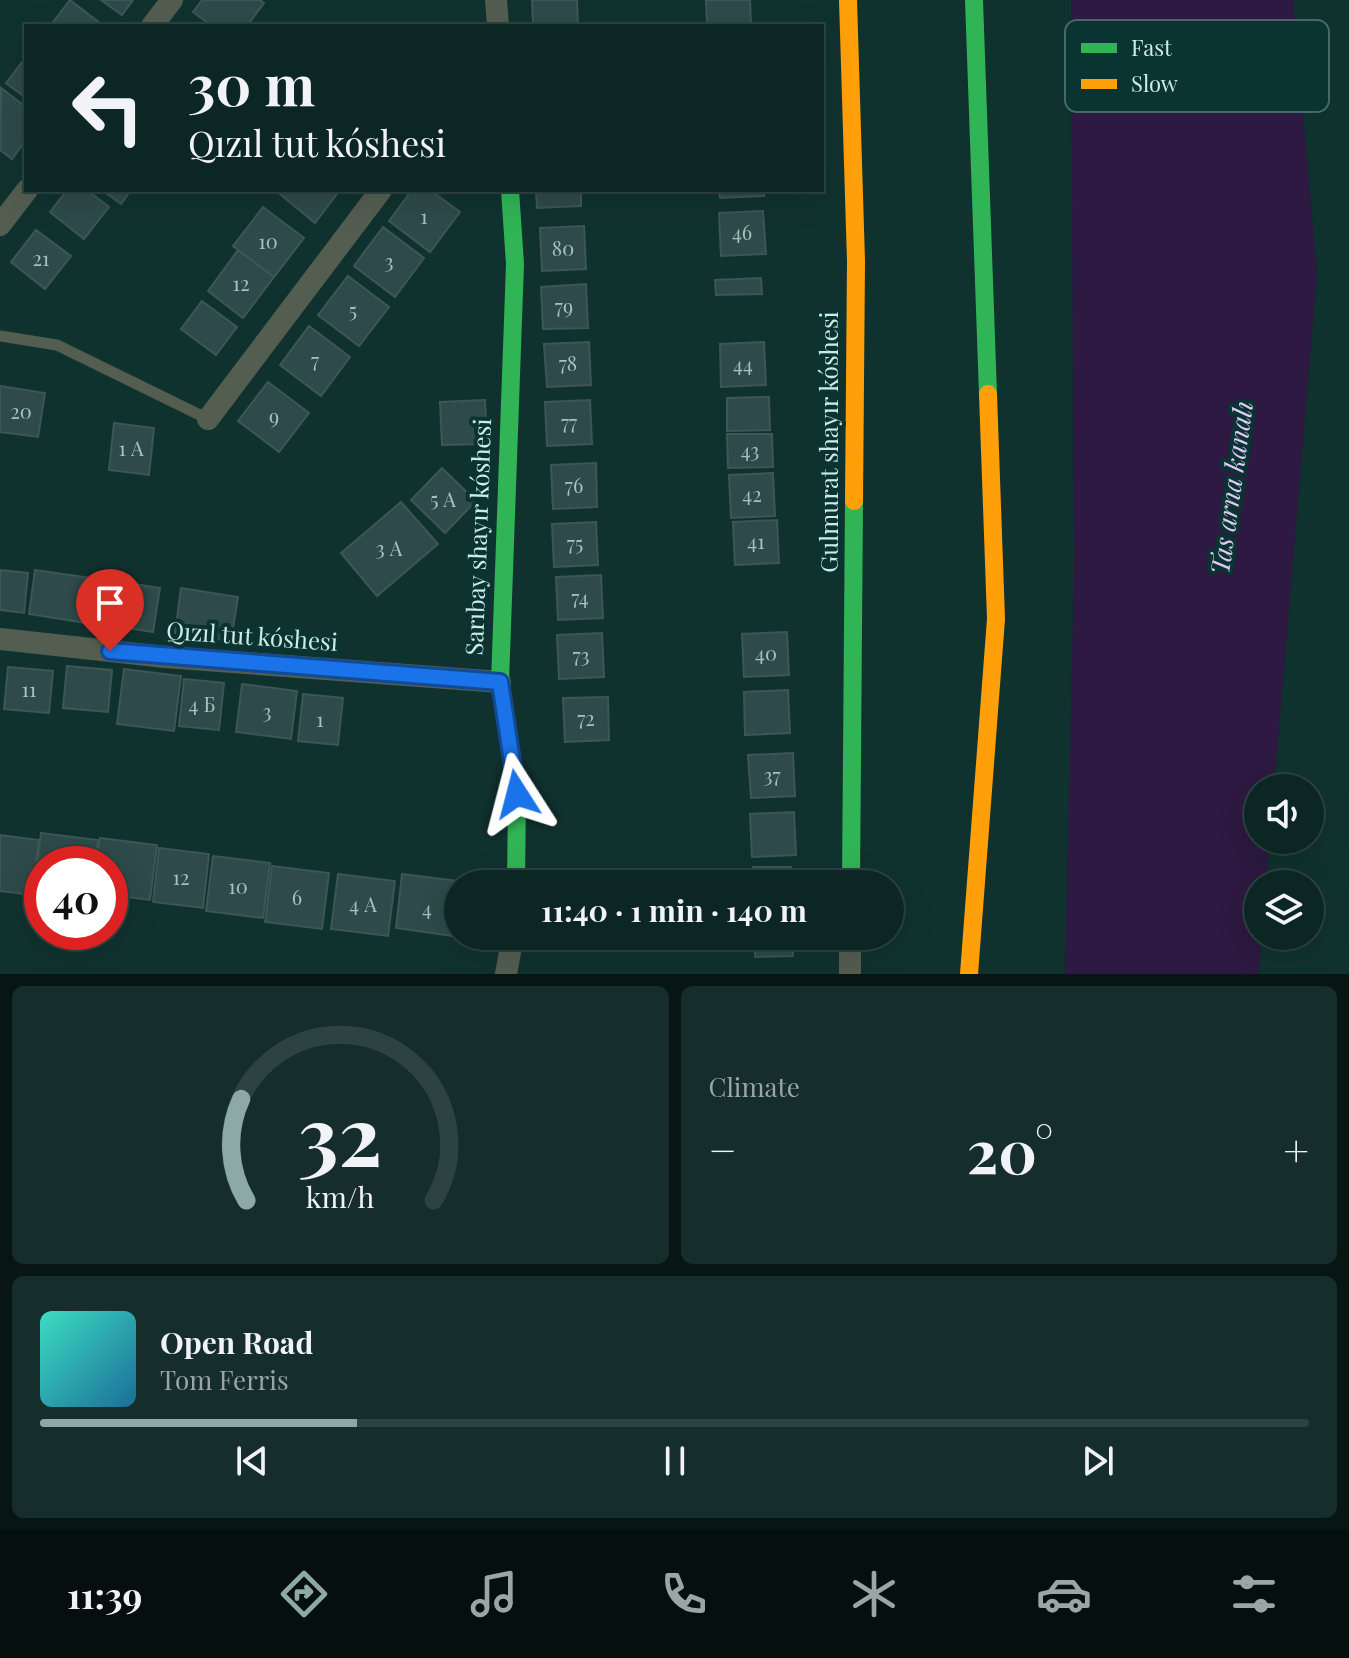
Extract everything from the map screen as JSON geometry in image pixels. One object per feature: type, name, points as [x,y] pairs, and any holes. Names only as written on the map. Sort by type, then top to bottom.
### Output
[{"type":"street","points":[[154,24],[172,0]]},
{"type":"street","points":[[496,0],[498,24]]},
{"type":"street","name":"Gulmurat shayır kóshesi","points":[[848,0],[856,277],[851,870]]},
{"type":"street","points":[[969,974],[996,619],[974,0]]},
{"type":"street","points":[[0,225],[25,192]]},
{"type":"street","points":[[208,419],[379,192]]},
{"type":"street","name":"Sarıbay shayır kóshesi","points":[[510,192],[515,264],[500,682],[517,794],[516,870]]},
{"type":"street","name":"Qızıl tut kóshesi","points":[[0,639],[165,657],[500,682]]},
{"type":"street","points":[[506,974],[510,950]]},
{"type":"street","points":[[850,950],[850,974]]},
{"type":"lane","points":[[0,336],[57,345],[208,419]]},
{"type":"water","points":[[1071,0],[1293,0],[1295,20],[1071,20]]},
{"type":"water","name":"Tas arna kanalı","points":[[1072,112],[1303,112],[1317,273],[1275,774],[1244,774],[1244,854],[1269,854],[1267,870],[1244,870],[1244,950],[1261,950],[1259,974],[1065,974],[1074,577]]},
{"type":"building","points":[[70,0],[101,24],[52,24]]},
{"type":"building","points":[[101,0],[133,0],[122,15]]},
{"type":"building","points":[[202,0],[260,0],[264,3],[248,24],[209,24],[193,12]]},
{"type":"building","points":[[532,0],[577,0],[578,24],[533,24]]},
{"type":"building","points":[[706,0],[750,0],[751,24],[707,24]]},
{"type":"building","points":[[24,60],[24,96],[6,83]]},
{"type":"building","points":[[1,88],[24,105],[24,143],[12,159],[0,150]]},
{"type":"building","points":[[65,192],[90,192],[109,207],[84,239],[50,212]]},
{"type":"building","points":[[105,192],[130,192],[121,204]]},
{"type":"building","points":[[277,192],[338,192],[315,223]]},
{"type":"building","points":[[411,192],[433,192],[460,212],[430,252],[389,221]]},
{"type":"building","points":[[536,192],[581,192],[581,206],[537,208]]},
{"type":"building","points":[[719,192],[764,192],[764,196],[720,198]]},
{"type":"building","points":[[263,207],[304,238],[274,277],[233,246]]},
{"type":"building","points":[[763,211],[766,254],[721,256],[719,213]]},
{"type":"building","points":[[584,226],[586,269],[542,271],[540,228]]},
{"type":"building","points":[[383,227],[424,258],[395,297],[354,266]]},
{"type":"building","points":[[36,230],[71,256],[45,289],[11,262]]},
{"type":"building","points":[[238,250],[274,277],[243,318],[208,291]]},
{"type":"building","points":[[348,276],[389,307],[359,346],[318,315]]},
{"type":"building","points":[[761,278],[762,294],[716,295],[715,280]]},
{"type":"building","points":[[586,284],[588,328],[543,329],[541,287]]},
{"type":"building","points":[[202,301],[237,327],[216,355],[181,329]]},
{"type":"building","points":[[309,326],[350,357],[321,396],[280,365]]},
{"type":"building","points":[[589,342],[591,385],[547,387],[544,344]]},
{"type":"building","points":[[764,342],[766,385],[721,387],[720,344]]},
{"type":"building","points":[[268,382],[309,413],[279,452],[238,421]]},
{"type":"building","points":[[0,386],[45,393],[38,437],[0,432]]},
{"type":"building","points":[[769,397],[770,430],[727,431],[727,398]]},
{"type":"building","points":[[485,400],[487,444],[442,445],[440,402]]},
{"type":"building","points":[[590,400],[592,444],[547,446],[545,402]]},
{"type":"building","points":[[114,423],[154,428],[149,475],[109,470]]},
{"type":"building","points":[[727,434],[772,434],[773,467],[728,468]]},
{"type":"building","points":[[596,463],[597,507],[553,509],[551,465]]},
{"type":"building","points":[[442,468],[476,501],[445,533],[411,500]]},
{"type":"building","points":[[773,473],[775,516],[731,518],[729,475]]},
{"type":"building","points":[[401,502],[438,544],[377,596],[341,553]]},
{"type":"building","points":[[777,520],[779,563],[735,565],[733,522]]},
{"type":"building","points":[[596,522],[598,565],[554,567],[552,524]]},
{"type":"building","points":[[0,570],[28,573],[24,613],[0,610]]},
{"type":"building","points":[[35,570],[92,578],[86,623],[29,614]]},
{"type":"building","points":[[601,575],[603,618],[558,620],[556,577]]},
{"type":"building","points":[[103,579],[160,588],[153,632],[97,623]]},
{"type":"building","points":[[181,588],[238,597],[231,641],[175,633]]},
{"type":"building","points":[[787,632],[789,675],[744,677],[742,634]]},
{"type":"building","points":[[602,633],[604,677],[559,679],[557,635]]},
{"type":"building","points":[[67,666],[112,670],[108,712],[63,708]]},
{"type":"building","points":[[8,667],[53,671],[49,713],[4,709]]},
{"type":"building","points":[[124,669],[181,676],[174,731],[117,724]]},
{"type":"building","points":[[184,679],[224,683],[219,730],[179,726]]},
{"type":"building","points":[[242,684],[297,691],[291,739],[236,732]]},
{"type":"building","points":[[788,690],[790,733],[745,735],[744,692]]},
{"type":"building","points":[[303,694],[343,698],[338,745],[298,741]]},
{"type":"building","points":[[608,697],[609,740],[565,742],[563,698]]},
{"type":"building","points":[[793,753],[795,796],[751,798],[748,755]]},
{"type":"building","points":[[794,812],[796,855],[752,857],[750,814]]},
{"type":"building","points":[[41,833],[98,840],[97,846],[39,846]]},
{"type":"building","points":[[0,835],[39,840],[38,846],[24,846],[24,894],[0,891]]},
{"type":"building","points":[[100,838],[157,845],[150,900],[128,897],[128,846],[99,846]]},
{"type":"building","points":[[159,848],[209,854],[203,908],[153,902]]},
{"type":"building","points":[[213,856],[270,863],[263,918],[206,911]]},
{"type":"building","points":[[272,866],[329,873],[322,929],[265,922]]},
{"type":"building","points":[[753,867],[791,867],[791,870],[753,870]]},
{"type":"building","points":[[338,874],[395,881],[388,936],[331,929]]},
{"type":"building","points":[[402,874],[444,879],[444,935],[396,928]]},
{"type":"building","points":[[755,950],[793,950],[793,956],[755,957]]},
{"type":"traffic: fast","points":[[974,0],[988,394]]},
{"type":"traffic: fast","points":[[510,192],[515,264],[500,682],[517,794],[516,870]]},
{"type":"traffic: fast","points":[[851,870],[854,501]]},
{"type":"traffic: slow","points":[[848,0],[856,261],[854,501]]},
{"type":"traffic: slow","points":[[969,974],[996,619],[988,394]]},
{"type":"route","points":[[110,651],[500,682],[517,794]]}]
